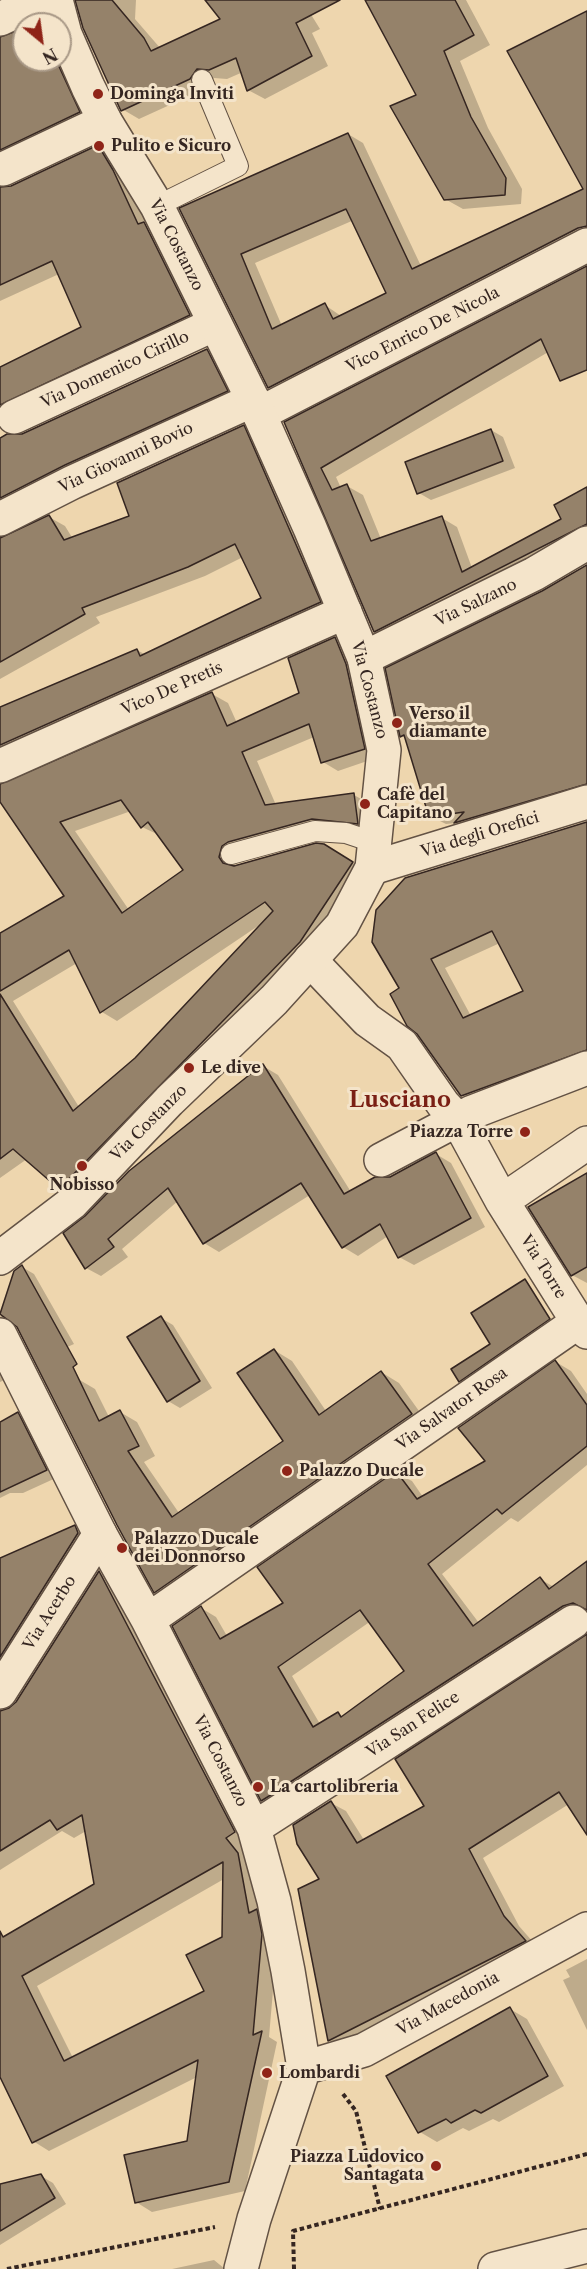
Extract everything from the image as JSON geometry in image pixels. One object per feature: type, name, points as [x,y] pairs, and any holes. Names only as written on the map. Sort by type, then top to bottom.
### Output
[{"type":"street","points":[[0,19],[40,0]]},
{"type":"street","name":"Via Costanzo","points":[[0,1258],[72,1203],[169,1101],[274,1000],[342,925],[374,855],[384,750],[364,658],[256,407],[157,206],[105,121],[65,34],[56,0]]},
{"type":"street","points":[[3,169],[105,121]]},
{"type":"street","name":"Vico Enrico De Nicola","points":[[256,407],[587,245]]},
{"type":"street","name":"Via Domenico Cirillo","points":[[14,417],[215,324]]},
{"type":"street","name":"Via Giovanni Bovio","points":[[0,519],[73,482],[256,407]]},
{"type":"street","name":"Via Salzano","points":[[364,658],[534,574],[587,543]]},
{"type":"street","name":"Vico De Pretis","points":[[0,766],[345,612]]},
{"type":"street","name":"Via degli Orefici","points":[[374,855],[587,802]]},
{"type":"street","points":[[310,960],[367,1020],[402,1045],[443,1104],[458,1120],[501,1201],[587,1143]]},
{"type":"street","points":[[381,1160],[458,1120],[587,1068]]},
{"type":"street","name":"Via Torre","points":[[501,1201],[582,1327]]},
{"type":"street","name":"Via Salvator Rosa","points":[[148,1620],[582,1327]]},
{"type":"street","name":"Via Costanzo","points":[[0,1335],[100,1534],[148,1620],[254,1828],[286,1959],[304,2068],[254,2219],[241,2269]]},
{"type":"street","name":"Via Acerbo","points":[[0,1692],[100,1534]]},
{"type":"street","name":"Via San Felice","points":[[254,1828],[573,1622]]},
{"type":"street","name":"Via Macedonia","points":[[304,2068],[364,2050],[587,1929]]},
{"type":"street","points":[[495,2269],[587,2246]]},
{"type":"lane","points":[[157,206],[237,166],[202,80]]},
{"type":"lane","points":[[231,854],[315,831],[346,833],[374,855]]},
{"type":"path","points":[[340,2091],[356,2111],[380,2209]]},
{"type":"path","points":[[294,2269],[293,2230],[587,2154]]},
{"type":"path","points":[[7,2269],[254,2219]]},
{"type":"building","points":[[75,0],[112,0],[144,38],[151,51],[220,19],[205,0],[340,0],[296,23],[312,56],[247,91],[236,58],[209,70],[197,69],[190,79],[121,111],[83,28]]},
{"type":"building","points":[[365,0],[455,0],[474,35],[444,51],[471,117],[506,178],[505,195],[444,200],[390,106],[416,95]]},
{"type":"building","points":[[587,11],[587,226],[578,228],[268,388],[179,208],[348,133],[412,269],[583,189],[507,51]],"holes":[[[346,209],[386,293],[333,319],[325,303],[272,329],[241,254]]]},
{"type":"building","points":[[12,32],[12,72],[62,72],[80,112],[0,150],[0,37]]},
{"type":"building","points":[[98,145],[113,170],[138,224],[144,222],[190,315],[0,405],[0,367],[81,327],[52,261],[0,285],[0,187],[11,186]]},
{"type":"building","points":[[587,266],[587,370],[560,381],[541,339],[321,468],[332,490],[347,484],[371,541],[442,516],[462,572],[561,519],[554,505],[587,487],[587,524],[374,632],[284,422]]},
{"type":"building","points":[[207,349],[228,391],[65,465],[0,498],[0,438],[7,434],[22,434]]},
{"type":"building","points":[[244,425],[321,602],[0,745],[0,707],[137,649],[140,656],[261,598],[235,544],[188,567],[82,608],[85,614],[0,662],[0,538],[49,515],[64,540],[129,516],[117,483]]},
{"type":"building","points":[[491,429],[503,461],[417,494],[405,462]]},
{"type":"building","points":[[587,565],[587,784],[454,823],[464,812],[429,817],[404,735],[400,737],[385,668],[542,591]]},
{"type":"building","points":[[335,637],[346,664],[365,749],[321,763],[309,724],[242,752],[265,805],[354,793],[358,824],[312,819],[228,842],[222,846],[219,857],[223,863],[234,866],[316,843],[324,844],[353,862],[300,942],[59,1189],[13,1149],[0,1159],[0,994],[73,1111],[135,1058],[273,911],[265,902],[100,1013],[69,950],[0,991],[0,933],[64,896],[0,802],[0,784],[212,692],[227,726],[299,693],[288,658]],"holes":[[[121,800],[141,828],[148,822],[183,870],[122,913],[60,822]]]},
{"type":"building","points":[[587,822],[587,1050],[461,1096],[417,1034],[407,1026],[390,994],[399,988],[372,942],[376,910],[405,878]],"holes":[[[492,931],[523,991],[463,1018],[431,959]]]},
{"type":"building","points":[[263,1064],[344,1194],[375,1177],[390,1177],[436,1152],[471,1218],[398,1258],[380,1224],[342,1248],[301,1183],[203,1244],[168,1188],[108,1239],[114,1247],[85,1269],[63,1233],[85,1216],[129,1171]]},
{"type":"building","points":[[587,1173],[587,1267],[571,1276],[528,1207]]},
{"type":"building","name":"Palazzo Ducale","points":[[22,1265],[77,1364],[73,1367],[99,1421],[120,1410],[139,1446],[128,1451],[172,1517],[283,1441],[237,1373],[274,1349],[319,1415],[381,1371],[412,1414],[154,1593],[17,1327],[0,1314],[14,1271]]},
{"type":"building","points":[[525,1279],[550,1319],[459,1382],[451,1369],[490,1344],[471,1313]]},
{"type":"building","points":[[161,1316],[200,1381],[167,1402],[127,1337]]},
{"type":"building","points":[[555,1360],[587,1405],[587,1446],[502,1514],[497,1509],[428,1564],[473,1626],[540,1577],[549,1589],[587,1561],[587,1610],[573,1603],[563,1606],[281,1788],[274,1787],[274,1793],[261,1801],[172,1626],[201,1606],[220,1639],[283,1603],[257,1567],[396,1471],[417,1499],[485,1461],[458,1428]],"holes":[[[360,1610],[404,1671],[341,1717],[338,1712],[313,1727],[278,1667]]]},
{"type":"building","points":[[18,1412],[47,1470],[0,1492],[0,1422]]},
{"type":"building","points":[[75,1525],[78,1533],[0,1657],[0,1558]]},
{"type":"building","points":[[99,1571],[235,1832],[226,1838],[238,1853],[249,1913],[257,1909],[262,1934],[253,2035],[262,2031],[229,2182],[135,2203],[124,2155],[187,2141],[198,2060],[32,2143],[0,2077],[0,1931],[3,1937],[94,1884],[82,1815],[57,1830],[50,1820],[0,1851],[0,1711],[16,1702]],"holes":[[[223,1862],[222,1937],[186,1955],[204,1991],[64,2061],[22,1976]]]},
{"type":"building","points":[[587,1634],[587,1835],[559,1792],[469,1849],[504,1916],[526,1941],[328,2041],[298,1889],[319,1879],[297,1844],[293,1825],[331,1801],[357,1843],[424,1806],[395,1759]]},
{"type":"building","points":[[510,2007],[548,2076],[481,2113],[475,2110],[451,2123],[446,2119],[418,2133],[386,2076]]},
{"type":"building","points":[[41,2174],[55,2198],[0,2231],[0,2184]]},
{"type":"place","name":"Dominga Inviti","points":[[98,94]]},
{"type":"place","name":"Pulito e Sicuro","points":[[99,146]]},
{"type":"place","name":"Verso il diamante","points":[[397,723]]},
{"type":"place","name":"Cafè del Capitano","points":[[365,804]]},
{"type":"place","name":"Le dive","points":[[189,1068]]},
{"type":"place","name":"Piazza Torre","points":[[525,1132]]},
{"type":"place","name":"Nobisso","points":[[82,1166]]},
{"type":"place","name":"Palazzo Ducale","points":[[287,1471]]},
{"type":"place","name":"Palazzo Ducale dei Donnorso","points":[[122,1548]]},
{"type":"place","name":"La cartolibreria","points":[[258,1787]]},
{"type":"place","name":"Lombardi","points":[[267,2073]]},
{"type":"place","name":"Piazza Ludovico Santagata","points":[[436,2166]]},
{"type":"district","name":"Lusciano","points":[[400,1101]]}]
